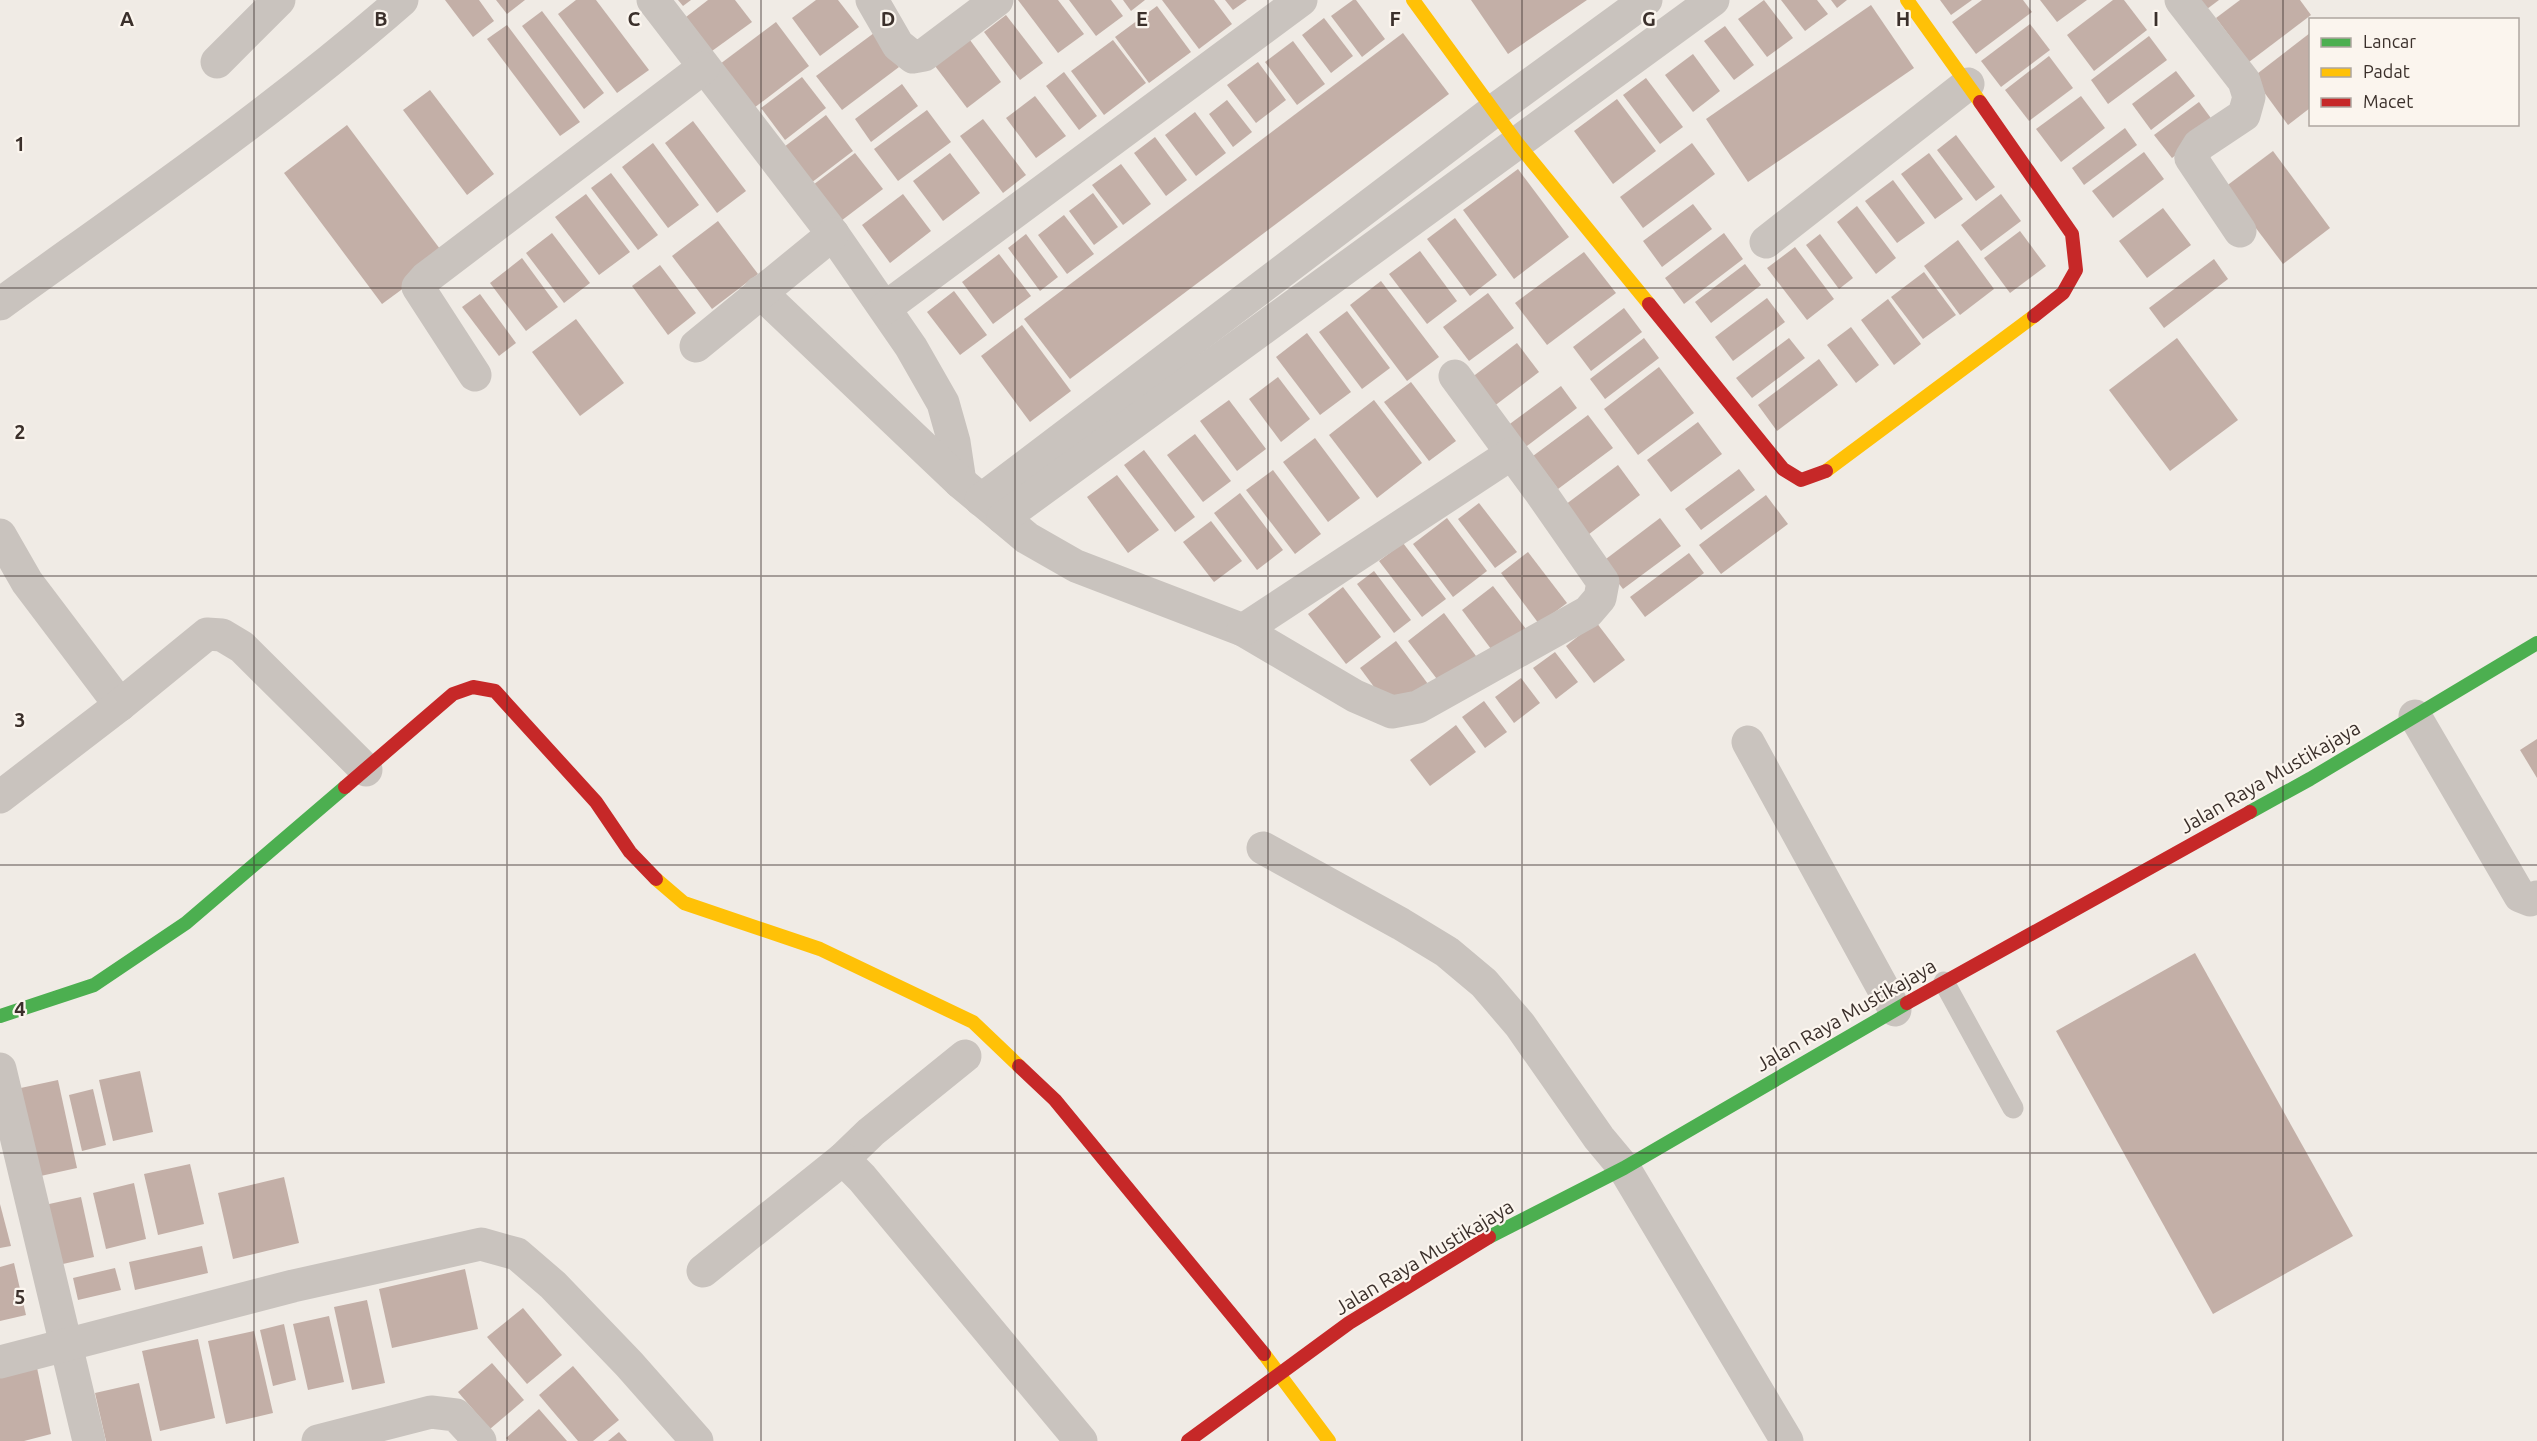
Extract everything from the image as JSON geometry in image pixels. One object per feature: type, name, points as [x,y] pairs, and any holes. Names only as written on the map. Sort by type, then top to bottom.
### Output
[{"type":"street","points":[[217,62],[279,0]]},
{"type":"street","points":[[0,304],[154,196],[336,58],[402,0]]},
{"type":"street","points":[[653,0],[833,234],[911,346],[943,403],[954,442],[981,500]]},
{"type":"street","points":[[872,0],[898,45],[913,57],[924,55],[998,0]]},
{"type":"street","points":[[885,308],[1301,0]]},
{"type":"street","points":[[1413,0],[1518,144],[1783,469],[1801,480],[1827,471],[2016,331],[2063,293],[2076,270],[2072,234],[1968,84],[1906,0]]},
{"type":"street","points":[[981,500],[1495,110],[1646,0]]},
{"type":"street","points":[[981,500],[1518,144],[1713,0]]},
{"type":"street","points":[[2181,0],[2244,81],[2249,97],[2244,115],[2199,145],[2191,158],[2240,231]]},
{"type":"street","points":[[475,375],[418,287],[426,278],[704,68]]},
{"type":"street","points":[[1766,242],[1968,84]]},
{"type":"street","points":[[696,346],[833,234]]},
{"type":"street","points":[[760,292],[981,500],[1027,538],[1076,566],[1243,630],[1355,696],[1392,712],[1418,707],[1588,612],[1600,598],[1603,582],[1455,376]]},
{"type":"street","points":[[1243,630],[1510,454]]},
{"type":"street","points":[[0,535],[27,582],[120,705]]},
{"type":"street","points":[[0,797],[120,705],[207,634],[222,635],[242,646],[366,770]]},
{"type":"street","name":"Jalan Raya Mustikajaya","points":[[1188,1441],[1349,1323],[1419,1278],[1487,1238],[1624,1168],[1944,981],[2300,785],[2537,643]]},
{"type":"street","points":[[0,1016],[94,985],[186,923],[453,694],[473,687],[495,690],[596,802],[630,852],[684,903],[820,950],[973,1022],[1055,1100],[1280,1373],[1329,1441]]},
{"type":"street","points":[[2415,716],[2520,896],[2530,900],[2537,897]]},
{"type":"street","points":[[1748,742],[1894,1010]]},
{"type":"street","points":[[1263,848],[1447,952],[1484,983],[1520,1025],[1599,1138],[1624,1168],[1787,1441]]},
{"type":"street","points":[[703,1271],[843,1160],[871,1132],[964,1056]]},
{"type":"street","points":[[0,1069],[89,1441]]},
{"type":"street","points":[[843,1160],[862,1178],[1081,1441]]},
{"type":"street","points":[[0,1362],[66,1347],[293,1286],[481,1244],[516,1254],[553,1285],[629,1364],[697,1441]]},
{"type":"street","points":[[318,1441],[430,1412],[456,1415],[480,1441]]},
{"type":"lane","points":[[1944,981],[2013,1108]]},
{"type":"building","points":[[445,0],[479,0],[494,21],[473,37]]},
{"type":"building","points":[[496,0],[525,0],[507,14]]},
{"type":"building","points":[[576,0],[596,0],[649,70],[617,93],[558,14]]},
{"type":"building","points":[[678,0],[691,0],[683,6]]},
{"type":"building","points":[[708,0],[735,0],[752,22],[712,51],[686,17]]},
{"type":"building","points":[[816,0],[838,0],[859,27],[820,56],[792,18]]},
{"type":"building","points":[[1018,0],[1058,0],[1084,34],[1058,53]]},
{"type":"building","points":[[1069,0],[1111,0],[1123,16],[1096,36]]},
{"type":"building","points":[[1123,0],[1145,0],[1131,11]]},
{"type":"building","points":[[1162,0],[1214,0],[1232,24],[1199,49]]},
{"type":"building","points":[[1225,0],[1247,0],[1233,10]]},
{"type":"building","points":[[1356,0],[1385,39],[1362,57],[1331,16]]},
{"type":"building","points":[[1471,0],[1587,0],[1508,54]]},
{"type":"building","points":[[1764,0],[1793,38],[1767,57],[1738,19]]},
{"type":"building","points":[[1781,0],[1817,0],[1828,14],[1805,31]]},
{"type":"building","points":[[1831,0],[1847,0],[1837,8]]},
{"type":"building","points":[[1940,0],[1972,0],[1951,15]]},
{"type":"building","points":[[1982,0],[2023,0],[2032,12],[1976,54],[1952,22]]},
{"type":"building","points":[[2040,0],[2087,0],[2057,22]]},
{"type":"building","points":[[2113,0],[2124,0],[2147,30],[2094,71],[2067,35]]},
{"type":"building","points":[[2194,0],[2219,0],[2203,12]]},
{"type":"building","points":[[2240,0],[2300,0],[2311,15],[2249,62],[2216,18]]},
{"type":"building","points":[[1871,5],[1914,68],[1748,182],[1706,119]]},
{"type":"building","points":[[1157,6],[1191,52],[1149,83],[1115,37]]},
{"type":"building","points":[[542,11],[604,93],[584,109],[522,26]]},
{"type":"building","points":[[1006,15],[1043,63],[1020,80],[984,32]]},
{"type":"building","points":[[1324,18],[1353,56],[1331,73],[1302,35]]},
{"type":"building","points":[[776,22],[809,66],[754,108],[720,64]]},
{"type":"building","points":[[2030,24],[2050,50],[2001,87],[1981,61]]},
{"type":"building","points":[[507,25],[580,122],[560,136],[487,39]]},
{"type":"building","points":[[1725,26],[1754,65],[1734,80],[1704,41]]},
{"type":"building","points":[[874,33],[899,67],[842,110],[816,76]]},
{"type":"building","points":[[1403,33],[1449,94],[1070,379],[1024,319]]},
{"type":"building","points":[[2309,34],[2309,109],[2288,125],[2253,77]]},
{"type":"building","points":[[967,36],[1001,82],[967,108],[932,62]]},
{"type":"building","points":[[2149,36],[2167,60],[2108,104],[2091,80]]},
{"type":"building","points":[[1113,40],[1146,83],[1104,115],[1071,71]]},
{"type":"building","points":[[1293,41],[1325,84],[1297,105],[1265,62]]},
{"type":"building","points":[[1693,54],[1720,91],[1693,112],[1665,75]]},
{"type":"building","points":[[2049,56],[2073,88],[2029,121],[2005,90]]},
{"type":"building","points":[[1258,62],[1286,100],[1256,123],[1227,85]]},
{"type":"building","points":[[2176,71],[2195,96],[2151,130],[2132,104]]},
{"type":"building","points":[[1064,72],[1097,116],[1079,130],[1046,86]]},
{"type":"building","points":[[802,77],[826,108],[785,140],[761,108]]},
{"type":"building","points":[[1646,78],[1683,127],[1660,144],[1623,95]]},
{"type":"building","points":[[902,84],[918,106],[871,142],[855,119]]},
{"type":"building","points":[[430,90],[494,174],[467,195],[403,110]]},
{"type":"building","points":[[1035,96],[1066,136],[1036,158],[1006,118]]},
{"type":"building","points":[[2081,96],[2105,128],[2061,162],[2036,129]]},
{"type":"building","points":[[1617,99],[1656,151],[1613,184],[1574,131]]},
{"type":"building","points":[[1227,100],[1252,132],[1233,147],[1209,114]]},
{"type":"building","points":[[2199,102],[2216,125],[2172,158],[2154,135]]},
{"type":"building","points":[[927,110],[951,142],[898,181],[874,149]]},
{"type":"building","points":[[1195,112],[1226,153],[1196,176],[1165,135]]},
{"type":"building","points":[[826,115],[853,151],[811,183],[784,147]]},
{"type":"building","points":[[983,119],[1026,175],[1003,193],[960,136]]},
{"type":"building","points":[[693,121],[746,191],[717,213],[665,143]]},
{"type":"building","points":[[347,125],[446,257],[382,304],[284,173]]},
{"type":"building","points":[[2125,128],[2137,145],[2084,185],[2072,168]]},
{"type":"building","points":[[1956,135],[1995,187],[1976,201],[1937,150]]},
{"type":"building","points":[[1155,137],[1187,180],[1166,196],[1134,153]]},
{"type":"building","points":[[653,143],[699,205],[668,228],[622,167]]},
{"type":"building","points":[[1692,143],[1715,174],[1643,228],[1620,197]]},
{"type":"building","points":[[2273,151],[2330,228],[2283,264],[2225,187]]},
{"type":"building","points":[[2144,152],[2164,179],[2113,218],[2092,191]]},
{"type":"building","points":[[855,153],[883,189],[837,224],[809,188]]},
{"type":"building","points":[[950,153],[980,193],[943,221],[913,181]]},
{"type":"building","points":[[1929,153],[1963,199],[1935,219],[1901,174]]},
{"type":"building","points":[[1121,164],[1151,204],[1123,225],[1092,185]]},
{"type":"building","points":[[1518,169],[1569,237],[1514,279],[1463,210]]},
{"type":"building","points":[[611,173],[658,235],[638,250],[591,188]]},
{"type":"building","points":[[1893,180],[1925,223],[1897,243],[1865,201]]},
{"type":"building","points":[[1093,193],[1118,227],[1094,245],[1069,211]]},
{"type":"building","points":[[586,194],[630,252],[599,275],[555,217]]},
{"type":"building","points":[[903,194],[931,231],[890,263],[862,225]]},
{"type":"building","points":[[2001,194],[2021,221],[1981,251],[1961,225]]},
{"type":"building","points":[[1693,204],[1712,229],[1662,267],[1643,241]]},
{"type":"building","points":[[1857,206],[1896,258],[1876,274],[1837,222]]},
{"type":"building","points":[[2163,208],[2191,245],[2147,278],[2119,241]]},
{"type":"building","points":[[1064,215],[1094,254],[1067,274],[1038,235]]},
{"type":"building","points":[[1455,218],[1497,275],[1470,296],[1427,239]]},
{"type":"building","points":[[718,221],[758,274],[712,309],[672,256]]},
{"type":"building","points":[[2020,231],[2046,266],[2010,293],[1984,258]]},
{"type":"building","points":[[552,233],[590,283],[564,303],[526,253]]},
{"type":"building","points":[[1724,233],[1743,259],[1684,304],[1665,278]]},
{"type":"building","points":[[1026,234],[1058,277],[1040,291],[1008,248]]},
{"type":"building","points":[[1820,234],[1853,278],[1839,289],[1806,245]]},
{"type":"building","points":[[1958,240],[1994,289],[1960,315],[1924,266]]},
{"type":"building","points":[[1795,247],[1834,299],[1807,320],[1767,268]]},
{"type":"building","points":[[1420,251],[1457,301],[1427,324],[1389,274]]},
{"type":"building","points":[[1584,252],[1616,293],[1547,345],[1515,303]]},
{"type":"building","points":[[999,254],[1031,296],[993,324],[962,282]]},
{"type":"building","points":[[522,258],[558,307],[526,331],[490,283]]},
{"type":"building","points":[[2214,259],[2228,279],[2164,328],[2149,308]]},
{"type":"building","points":[[1745,264],[1761,285],[1711,323],[1695,302]]},
{"type":"building","points":[[660,265],[696,313],[668,335],[632,286]]},
{"type":"building","points":[[1924,272],[1956,315],[1923,339],[1891,297]]},
{"type":"building","points":[[1381,281],[1439,357],[1407,381],[1350,305]]},
{"type":"building","points":[[954,291],[987,335],[960,355],[927,312]]},
{"type":"building","points":[[1488,293],[1514,328],[1469,361],[1443,327]]},
{"type":"building","points":[[480,294],[516,343],[499,356],[462,307]]},
{"type":"building","points":[[1767,298],[1785,322],[1733,361],[1715,337]]},
{"type":"building","points":[[1888,299],[1921,344],[1894,365],[1861,320]]},
{"type":"building","points":[[1624,308],[1642,332],[1591,371],[1573,347]]},
{"type":"building","points":[[1347,311],[1390,368],[1362,389],[1319,332]]},
{"type":"building","points":[[576,319],[624,383],[580,416],[532,352]]},
{"type":"building","points":[[1022,325],[1071,391],[1030,422],[981,356]]},
{"type":"building","points":[[1851,327],[1879,365],[1856,383],[1827,345]]},
{"type":"building","points":[[1307,333],[1351,392],[1320,415],[1276,357]]},
{"type":"building","points":[[1644,338],[1659,358],[1605,399],[1590,379]]},
{"type":"building","points":[[1789,338],[1805,358],[1752,398],[1736,378]]},
{"type":"building","points":[[2177,338],[2238,420],[2170,471],[2109,390]]},
{"type":"building","points":[[1517,343],[1539,372],[1493,407],[1471,378]]},
{"type":"building","points":[[1819,359],[1838,385],[1777,431],[1758,405]]},
{"type":"building","points":[[1659,367],[1694,413],[1638,455],[1604,409]]},
{"type":"building","points":[[1278,377],[1310,419],[1281,442],[1249,399]]},
{"type":"building","points":[[1411,382],[1456,441],[1429,461],[1384,402]]},
{"type":"building","points":[[1561,386],[1577,408],[1523,449],[1507,426]]},
{"type":"building","points":[[1229,400],[1266,449],[1237,471],[1200,421]]},
{"type":"building","points":[[1374,400],[1422,463],[1377,498],[1329,435]]},
{"type":"building","points":[[1588,415],[1613,448],[1558,489],[1533,456]]},
{"type":"building","points":[[1698,422],[1722,454],[1671,492],[1647,460]]},
{"type":"building","points":[[1195,434],[1231,481],[1203,502],[1167,455]]},
{"type":"building","points":[[1315,438],[1360,498],[1328,522],[1283,462]]},
{"type":"building","points":[[1144,450],[1195,517],[1175,532],[1124,465]]},
{"type":"building","points":[[1618,465],[1640,495],[1584,538],[1561,508]]},
{"type":"building","points":[[1739,469],[1755,490],[1701,530],[1685,509]]},
{"type":"building","points":[[1273,470],[1321,534],[1295,554],[1246,490]]},
{"type":"building","points":[[1117,475],[1159,530],[1128,553],[1087,497]]},
{"type":"building","points":[[1240,493],[1283,550],[1257,570],[1214,513]]},
{"type":"building","points":[[1766,495],[1788,524],[1721,574],[1699,545]]},
{"type":"building","points":[[1479,503],[1517,552],[1495,568],[1458,519]]},
{"type":"building","points":[[1447,518],[1487,571],[1453,597],[1413,544]]},
{"type":"building","points":[[1660,518],[1681,546],[1623,589],[1602,562]]},
{"type":"building","points":[[1211,521],[1242,561],[1214,582],[1183,542]]},
{"type":"building","points":[[1403,543],[1446,599],[1422,617],[1379,561]]},
{"type":"building","points":[[1528,552],[1567,603],[1539,624],[1501,573]]},
{"type":"building","points":[[1689,553],[1704,573],[1645,617],[1630,597]]},
{"type":"building","points":[[1374,571],[1411,620],[1394,633],[1357,584]]},
{"type":"building","points":[[1493,586],[1526,629],[1494,653],[1462,610]]},
{"type":"building","points":[[1343,587],[1381,637],[1346,664],[1308,614]]},
{"type":"building","points":[[1444,613],[1479,660],[1443,687],[1408,641]]},
{"type":"building","points":[[1596,622],[1625,660],[1594,683],[1566,646]]},
{"type":"building","points":[[1396,641],[1428,684],[1392,711],[1360,668]]},
{"type":"building","points":[[1555,652],[1578,682],[1556,699],[1533,668]]},
{"type":"building","points":[[1521,678],[1540,703],[1514,723],[1495,697]]},
{"type":"building","points":[[1484,701],[1507,732],[1485,748],[1462,717]]},
{"type":"building","points":[[1456,725],[1476,752],[1430,786],[1410,760]]},
{"type":"building","points":[[2537,739],[2537,778],[2520,750]]},
{"type":"building","points":[[2195,953],[2353,1236],[2213,1314],[2056,1031]]},
{"type":"building","points":[[140,1071],[153,1132],[113,1141],[99,1080]]},
{"type":"building","points":[[58,1080],[77,1168],[36,1177],[16,1089]]},
{"type":"building","points":[[93,1089],[106,1145],[82,1151],[69,1095]]},
{"type":"building","points":[[190,1164],[204,1224],[158,1235],[144,1174]]},
{"type":"building","points":[[284,1177],[299,1243],[233,1259],[218,1193]]},
{"type":"building","points":[[134,1183],[146,1239],[106,1249],[93,1193]]},
{"type":"building","points":[[81,1197],[94,1257],[54,1266],[40,1206]]},
{"type":"building","points":[[0,1204],[11,1246],[0,1248]]},
{"type":"building","points":[[202,1246],[208,1273],[135,1290],[129,1262]]},
{"type":"building","points":[[14,1263],[26,1315],[0,1321],[0,1267]]},
{"type":"building","points":[[115,1268],[121,1290],[78,1300],[73,1278]]},
{"type":"building","points":[[465,1269],[478,1329],[392,1348],[379,1289]]},
{"type":"building","points":[[367,1300],[385,1383],[352,1390],[334,1307]]},
{"type":"building","points":[[523,1308],[562,1355],[527,1384],[487,1337]]},
{"type":"building","points":[[329,1316],[344,1382],[308,1390],[293,1324]]},
{"type":"building","points":[[284,1324],[296,1380],[273,1386],[260,1330]]},
{"type":"building","points":[[254,1331],[273,1413],[226,1424],[208,1341]]},
{"type":"building","points":[[198,1339],[215,1418],[160,1431],[142,1351]]},
{"type":"building","points":[[36,1363],[51,1434],[24,1441],[0,1441],[0,1371]]},
{"type":"building","points":[[492,1363],[524,1400],[490,1429],[458,1392]]},
{"type":"building","points":[[573,1366],[619,1420],[593,1441],[578,1441],[539,1395]]},
{"type":"building","points":[[139,1383],[152,1441],[106,1441],[95,1393]]},
{"type":"building","points":[[539,1409],[567,1441],[509,1441],[506,1438]]},
{"type":"building","points":[[619,1432],[627,1441],[608,1441]]},
{"type":"traffic: fast","points":[[2250,812],[2310,779],[2537,643]]},
{"type":"traffic: fast","points":[[0,1016],[94,985],[186,923],[345,787]]},
{"type":"traffic: fast","points":[[1489,1237],[1624,1168],[1907,1003]]},
{"type":"traffic: slow","points":[[1413,0],[1518,144],[1649,304]]},
{"type":"traffic: slow","points":[[1907,0],[1980,102]]},
{"type":"traffic: slow","points":[[1826,471],[2034,316]]},
{"type":"traffic: slow","points":[[656,879],[684,903],[820,949],[973,1022],[1019,1066]]},
{"type":"traffic: slow","points":[[1264,1354],[1329,1441]]},
{"type":"traffic: jam","points":[[1980,102],[2072,234],[2076,270],[2063,293],[2034,316]]},
{"type":"traffic: jam","points":[[1649,304],[1783,469],[1801,480],[1826,471]]},
{"type":"traffic: jam","points":[[345,787],[453,694],[473,687],[495,691],[596,802],[630,852],[656,879]]},
{"type":"traffic: jam","points":[[1907,1003],[2250,812]]},
{"type":"traffic: jam","points":[[1019,1066],[1055,1100],[1264,1354]]},
{"type":"traffic: jam","points":[[1188,1441],[1349,1323],[1489,1237]]}]
